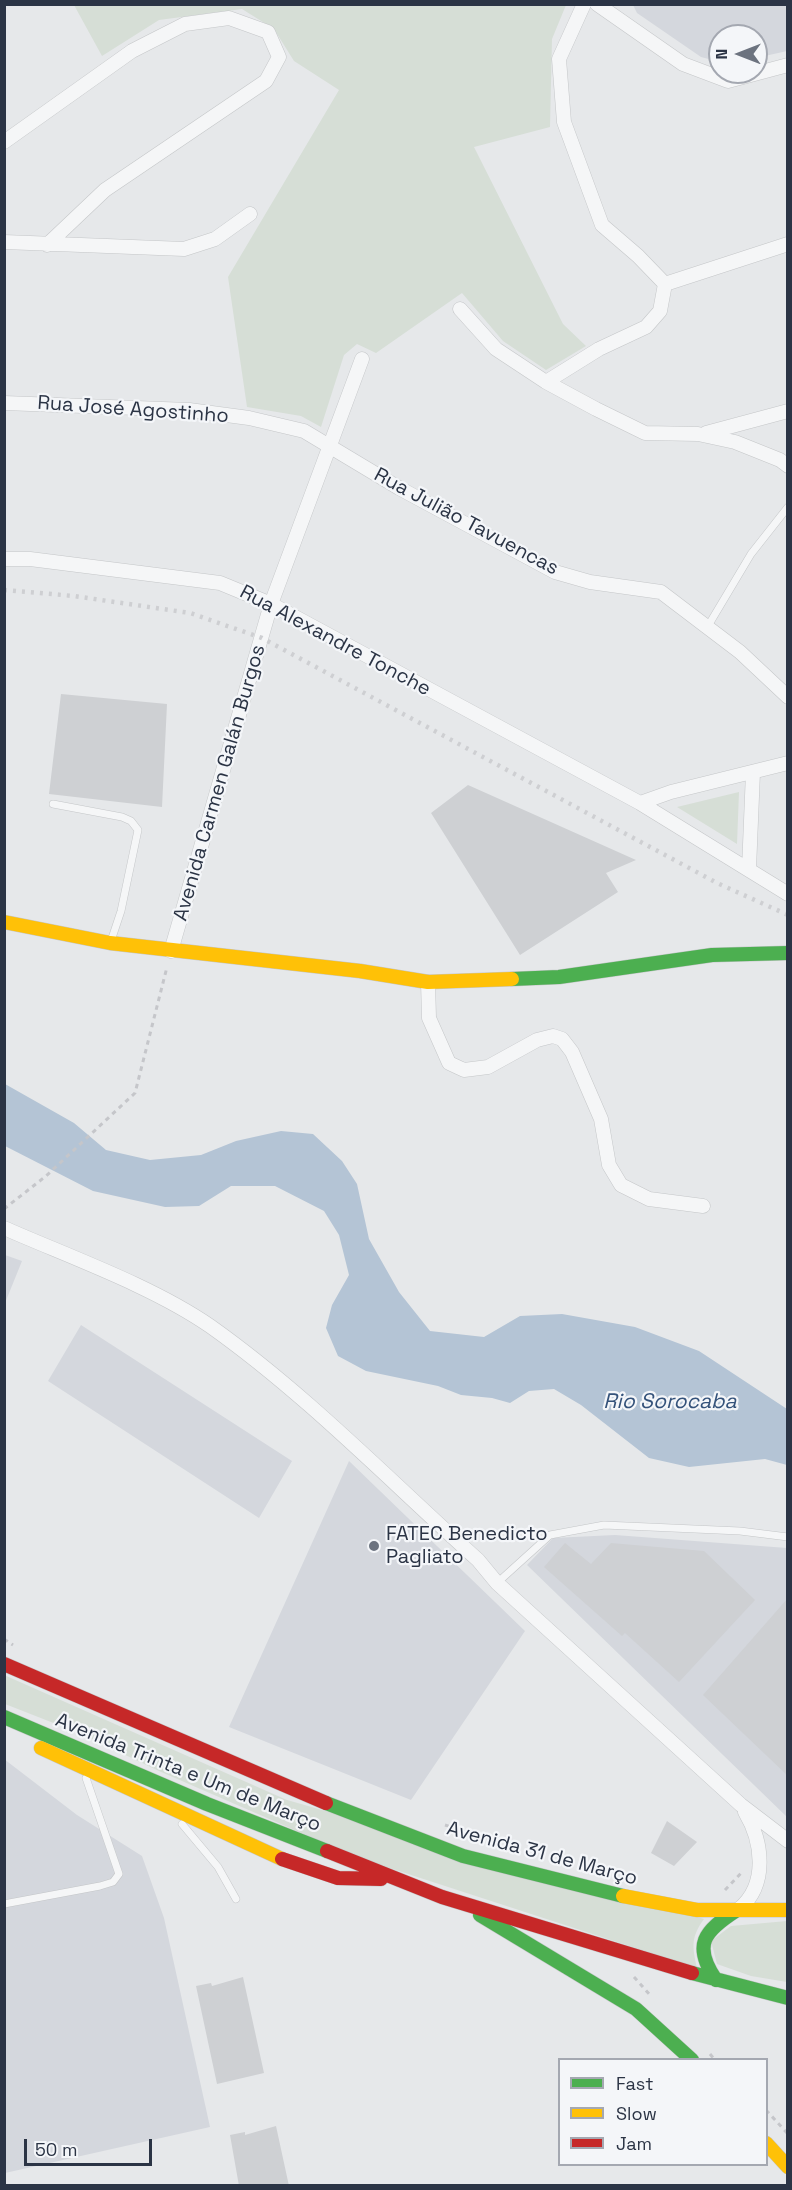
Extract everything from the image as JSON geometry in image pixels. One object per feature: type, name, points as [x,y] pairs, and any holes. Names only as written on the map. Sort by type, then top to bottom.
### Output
[{"type":"main road","points":[[4,922],[110,943],[360,971],[428,982],[559,977],[712,955],[788,953]]},
{"type":"main road","name":"Avenida Trinta e Um de Março","points":[[4,1664],[295,1791]]},
{"type":"main road","name":"Avenida Trinta e Um de Março","points":[[4,1717],[207,1804],[398,1880]]},
{"type":"main road","points":[[4,1729],[83,1770],[288,1862],[338,1878],[398,1880],[454,1900],[716,1980],[788,1998]]},
{"type":"main road","name":"Avenida 31 de Março","points":[[295,1791],[463,1856],[582,1888],[697,1910],[788,1910]]},
{"type":"main road","points":[[454,1900],[636,2009],[690,2058]]},
{"type":"main road","points":[[716,1980],[704,1961],[703,1942],[712,1926],[737,1910]]},
{"type":"main road","points":[[768,2145],[788,2167]]},
{"type":"street","points":[[584,4],[559,59],[564,122],[602,225],[638,256],[665,284]]},
{"type":"street","points":[[597,4],[683,64],[728,81],[788,65]]},
{"type":"street","points":[[4,142],[132,51],[185,24],[229,18],[268,32],[279,57],[266,81],[105,189],[47,245]]},
{"type":"street","points":[[4,242],[184,249],[215,239],[250,214]]},
{"type":"street","points":[[665,284],[788,244]]},
{"type":"street","points":[[546,382],[599,349],[646,327],[660,311],[665,284]]},
{"type":"street","points":[[460,309],[496,349],[546,382],[645,433],[698,434],[720,431],[788,411]]},
{"type":"street","name":"Avenida Carmen Galán Burgos","points":[[171,951],[271,604],[328,445],[362,359]]},
{"type":"street","name":"Rua José Agostinho","points":[[4,403],[189,410],[249,418],[304,431],[328,445]]},
{"type":"street","points":[[698,434],[735,442],[780,460],[788,466]]},
{"type":"street","name":"Rua Julião Tavuencas","points":[[328,445],[399,488],[555,572],[590,582],[661,592],[708,626],[788,697]]},
{"type":"street","name":"Rua Alexandre Tonche","points":[[4,559],[30,559],[220,583],[271,604],[640,803],[788,894]]},
{"type":"street","points":[[640,803],[670,792],[788,763]]},
{"type":"street","points":[[749,869],[753,771]]},
{"type":"street","points":[[428,982],[429,1018],[449,1063],[464,1070],[488,1067],[537,1040],[553,1036],[562,1039],[572,1052],[601,1119],[609,1165],[621,1185],[649,1199],[703,1206]]},
{"type":"street","points":[[4,1228],[152,1294],[208,1325],[284,1384],[478,1560],[497,1583],[741,1805],[788,1841]]},
{"type":"street","points":[[737,1910],[748,1901],[758,1875],[760,1858],[757,1837],[741,1805]]},
{"type":"lane","points":[[708,626],[751,554],[788,507]]},
{"type":"lane","points":[[53,804],[122,817],[131,821],[138,830],[121,911],[110,943]]},
{"type":"lane","points":[[497,1583],[550,1535],[604,1525],[741,1531],[788,1537]]},
{"type":"lane","points":[[4,1904],[100,1886],[113,1882],[118,1874],[83,1770]]},
{"type":"lane","points":[[168,1808],[218,1867],[236,1899]]},
{"type":"path","points":[[4,1209],[46,1176],[135,1093],[171,951]]},
{"type":"path","points":[[4,1640],[14,1646]]},
{"type":"path","points":[[438,1823],[508,1846]]},
{"type":"path","points":[[717,1895],[760,1858]]},
{"type":"path","points":[[632,1975],[654,1999]]},
{"type":"path","points":[[708,2052],[713,2058]]},
{"type":"path","points":[[768,2112],[788,2134]]},
{"type":"shaded area","points":[[74,5],[566,5],[552,39],[550,127],[474,147],[563,324],[586,346],[546,370],[503,341],[462,293],[376,353],[357,344],[344,355],[321,427],[301,416],[247,407],[228,277],[339,90],[294,61],[274,29],[242,9],[159,20],[102,56]]},
{"type":"shaded area","points":[[633,5],[787,5],[787,51],[768,55],[768,24],[708,24],[708,59],[701,57],[637,13]]},
{"type":"shaded area","points":[[739,792],[737,844],[677,807]]},
{"type":"shaded area","points":[[5,1255],[22,1261],[5,1303]]},
{"type":"shaded area","points":[[81,1325],[292,1461],[259,1518],[48,1381]]},
{"type":"shaded area","name":"FATEC Benedicto Pagliato","points":[[349,1461],[525,1631],[411,1800],[229,1727]]},
{"type":"shaded area","points":[[615,1535],[787,1548],[787,1817],[527,1565],[553,1538]]},
{"type":"shaded area","points":[[4,1675],[287,1800],[704,1919],[694,1942],[697,1968],[359,1858],[159,1771],[79,1733],[5,1704]]},
{"type":"shaded area","points":[[4,1759],[77,1815],[142,1856],[164,1918],[210,2127],[5,2173]]},
{"type":"shaded area","points":[[787,1921],[787,1982],[751,1976],[717,1964],[711,1941],[731,1926]]},
{"type":"water","name":"Rio Sorocaba","points":[[5,1084],[74,1123],[106,1150],[150,1160],[201,1155],[236,1141],[281,1131],[313,1134],[342,1161],[357,1184],[369,1239],[399,1292],[430,1331],[484,1337],[520,1316],[562,1314],[635,1327],[699,1351],[787,1409],[787,1465],[765,1459],[689,1467],[649,1458],[581,1405],[554,1389],[529,1391],[510,1403],[492,1398],[461,1395],[438,1386],[366,1371],[338,1356],[326,1328],[332,1305],[349,1275],[339,1235],[324,1211],[275,1186],[231,1186],[199,1206],[165,1207],[93,1191],[5,1146]]},
{"type":"building","points":[[61,694],[167,704],[162,807],[49,794]]},
{"type":"building","points":[[468,785],[636,860],[606,873],[618,892],[520,955],[431,813]]},
{"type":"building","points":[[565,1543],[591,1564],[611,1543],[704,1551],[755,1600],[679,1682],[625,1633],[622,1636],[544,1567]]},
{"type":"building","points":[[788,1598],[788,1776],[703,1695]]},
{"type":"building","points":[[667,1821],[697,1842],[674,1866],[651,1853]]},
{"type":"building","points":[[243,1977],[264,2073],[217,2084],[196,1986],[211,1983],[212,1986]]},
{"type":"building","points":[[276,2126],[289,2186],[239,2186],[230,2135],[245,2132],[245,2135]]},
{"type":"railway","points":[[4,590],[74,596],[190,613],[262,638],[717,883],[788,915]]},
{"type":"traffic: fast","points":[[512,979],[559,977],[712,955],[788,953]]},
{"type":"traffic: fast","points":[[4,1717],[207,1804],[327,1851]]},
{"type":"traffic: fast","points":[[326,1803],[463,1856],[623,1896]]},
{"type":"traffic: fast","points":[[716,1980],[705,1957],[703,1948],[705,1940],[716,1925],[737,1910]]},
{"type":"traffic: fast","points":[[480,1915],[636,2009],[690,2058]]},
{"type":"traffic: fast","points":[[692,1973],[788,1998]]},
{"type":"traffic: slow","points":[[4,922],[110,943],[360,971],[428,982],[512,979]]},
{"type":"traffic: slow","points":[[41,1748],[282,1859]]},
{"type":"traffic: slow","points":[[623,1896],[697,1910],[788,1910]]},
{"type":"traffic: slow","points":[[768,2145],[788,2167]]},
{"type":"traffic: jam","points":[[4,1664],[326,1803]]},
{"type":"traffic: jam","points":[[327,1851],[442,1897],[692,1973]]},
{"type":"traffic: jam","points":[[282,1859],[338,1878],[381,1879]]},
{"type":"place","name":"FATEC Benedicto Pagliato","points":[[374,1546]]}]
